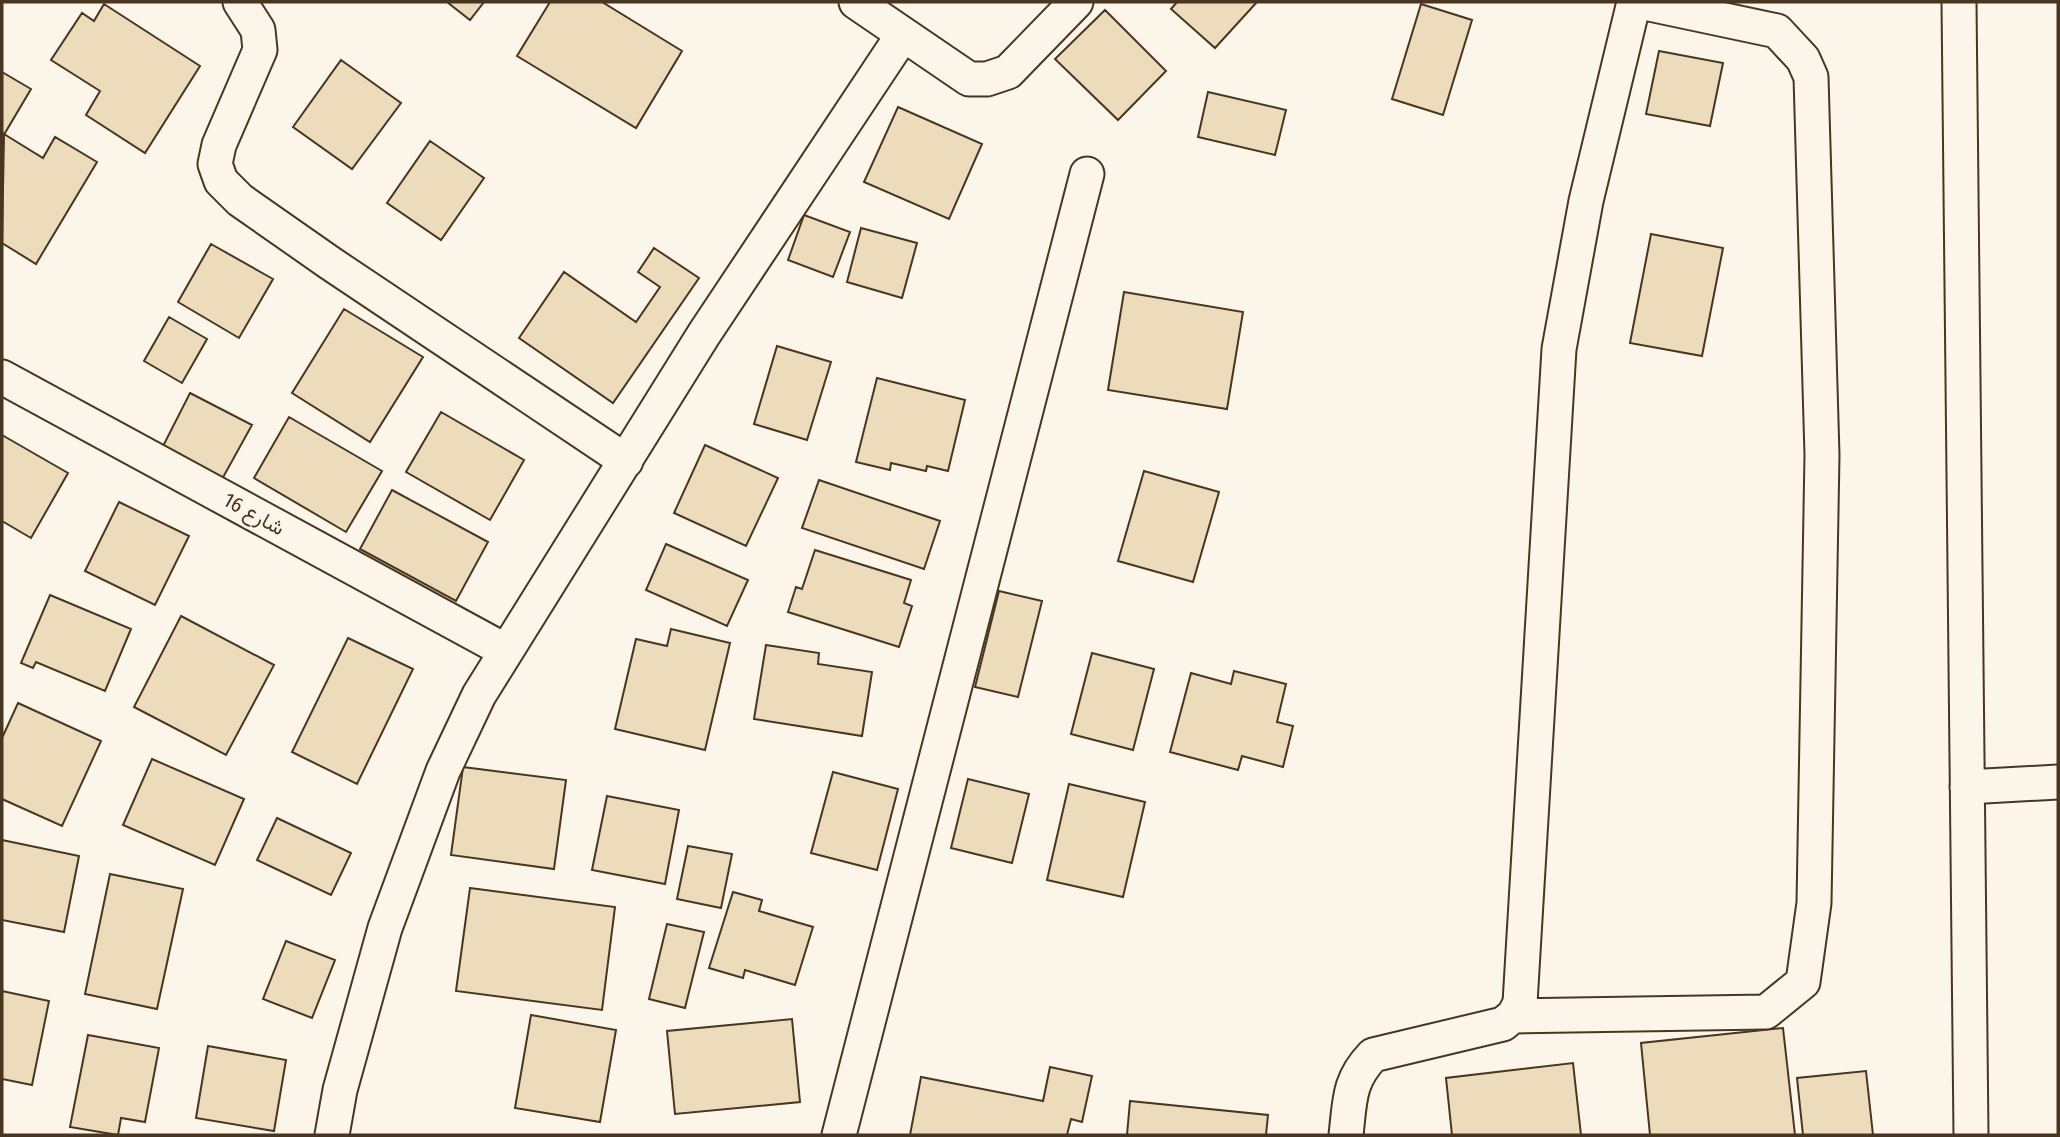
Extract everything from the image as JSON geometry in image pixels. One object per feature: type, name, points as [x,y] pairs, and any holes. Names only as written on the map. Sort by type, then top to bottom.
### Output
[{"type":"street","points":[[240,2],[258,30],[260,50],[219,145],[215,164],[221,181],[240,200],[330,263],[626,461]]},
{"type":"street","points":[[856,2],[902,36],[969,79],[987,79],[1008,72],[1022,61],[1076,2]]},
{"type":"street","points":[[1346,1135],[1351,1086],[1358,1070],[1373,1055],[1503,1024],[1514,1016],[1520,1003],[1559,349],[1586,201],[1634,2]]},
{"type":"street","points":[[1514,1016],[1766,1012],[1803,982],[1814,903],[1822,455],[1811,77],[1803,59],[1777,30],[1640,2]]},
{"type":"street","points":[[1959,2],[1971,1135]]},
{"type":"street","points":[[331,1135],[340,1090],[384,928],[443,771],[479,695],[704,334],[902,36]]},
{"type":"street","points":[[839,1135],[1087,174]]},
{"type":"street","name":"شارع 16","points":[[2,377],[506,651]]},
{"type":"street","points":[[1967,788],[2058,782]]},
{"type":"building","points":[[447,2],[484,2],[470,20]]},
{"type":"building","points":[[550,2],[602,2],[682,51],[636,128],[517,56]]},
{"type":"building","points":[[1177,2],[1257,2],[1215,48],[1171,9]]},
{"type":"building","points":[[104,4],[200,66],[145,153],[86,115],[100,91],[51,60],[82,13],[94,21]]},
{"type":"building","points":[[1421,4],[1472,20],[1443,115],[1392,99]]},
{"type":"building","points":[[1105,10],[1166,71],[1118,120],[1055,59]]},
{"type":"building","points":[[1659,51],[1723,63],[1710,126],[1646,114]]},
{"type":"building","points":[[341,60],[401,103],[352,169],[293,127]]},
{"type":"building","points":[[2,72],[31,89],[2,138]]},
{"type":"building","points":[[1208,92],[1286,110],[1275,155],[1198,137]]},
{"type":"building","points":[[898,107],[982,144],[949,219],[864,182]]},
{"type":"building","points":[[4,134],[43,158],[55,137],[97,162],[36,264],[2,243]]},
{"type":"building","points":[[430,141],[484,178],[441,240],[387,203]]},
{"type":"building","points":[[804,215],[850,232],[833,277],[788,260]]},
{"type":"building","points":[[861,228],[917,243],[902,298],[847,282]]},
{"type":"building","points":[[1651,234],[1723,248],[1702,356],[1630,343]]},
{"type":"building","points":[[211,244],[273,279],[239,338],[178,302]]},
{"type":"building","points":[[654,248],[699,278],[613,403],[519,338],[564,272],[636,322],[660,287],[638,272]]},
{"type":"building","points":[[1124,292],[1243,312],[1227,409],[1108,390]]},
{"type":"building","points":[[344,309],[423,357],[370,442],[292,393]]},
{"type":"building","points":[[169,317],[207,339],[182,383],[144,361]]},
{"type":"building","points":[[777,346],[831,362],[807,440],[754,424]]},
{"type":"building","points":[[877,378],[965,400],[948,471],[927,466],[926,471],[891,463],[890,470],[856,462]]},
{"type":"building","points":[[190,393],[252,425],[221,481],[161,450]]},
{"type":"building","points":[[441,412],[524,460],[490,520],[406,472]]},
{"type":"building","points":[[289,417],[382,471],[346,532],[254,478]]},
{"type":"building","points":[[2,435],[68,473],[31,538],[2,521]]},
{"type":"building","points":[[705,445],[778,478],[746,546],[674,513]]},
{"type":"building","points":[[1144,471],[1219,492],[1193,582],[1118,561]]},
{"type":"building","points":[[819,480],[940,521],[924,569],[802,528]]},
{"type":"building","points":[[392,490],[488,542],[456,601],[360,549]]},
{"type":"building","points":[[119,502],[189,536],[155,605],[85,571]]},
{"type":"building","points":[[666,544],[748,580],[727,626],[646,590]]},
{"type":"building","points":[[815,550],[911,580],[904,603],[912,606],[899,647],[788,612],[796,587],[802,589]]},
{"type":"building","points":[[999,591],[1042,601],[1018,697],[975,687]]},
{"type":"building","points":[[50,595],[131,629],[105,691],[36,662],[33,668],[21,663]]},
{"type":"building","points":[[181,616],[274,665],[226,755],[134,707]]},
{"type":"building","points":[[671,629],[730,643],[705,750],[615,729],[636,639],[667,646]]},
{"type":"building","points":[[348,638],[413,669],[357,784],[292,752]]},
{"type":"building","points":[[766,645],[819,653],[818,664],[872,672],[862,736],[754,719]]},
{"type":"building","points":[[1092,653],[1154,669],[1133,750],[1071,734]]},
{"type":"building","points":[[1234,671],[1286,684],[1277,722],[1293,726],[1283,767],[1242,756],[1238,770],[1170,752],[1191,673],[1231,684]]},
{"type":"building","points":[[18,703],[101,741],[62,826],[2,799],[2,738]]},
{"type":"building","points":[[152,759],[244,799],[215,865],[123,825]]},
{"type":"building","points":[[463,767],[566,780],[554,869],[451,855]]},
{"type":"building","points":[[833,772],[898,789],[877,870],[811,853]]},
{"type":"building","points":[[968,779],[1029,794],[1012,863],[951,848]]},
{"type":"building","points":[[1069,784],[1145,802],[1123,897],[1047,880]]},
{"type":"building","points":[[607,796],[679,810],[665,884],[592,870]]},
{"type":"building","points":[[277,818],[351,853],[331,895],[257,860]]},
{"type":"building","points":[[2,840],[79,856],[64,932],[2,920]]},
{"type":"building","points":[[688,846],[732,854],[721,908],[677,899]]},
{"type":"building","points":[[110,874],[183,889],[157,1009],[85,994]]},
{"type":"building","points":[[470,888],[615,907],[602,1010],[456,991]]},
{"type":"building","points":[[733,892],[762,900],[759,911],[813,927],[795,985],[745,970],[743,978],[709,968]]},
{"type":"building","points":[[667,924],[704,932],[685,1008],[649,999]]},
{"type":"building","points":[[286,941],[335,960],[312,1018],[263,999]]},
{"type":"building","points":[[2,991],[49,1001],[32,1085],[2,1079]]},
{"type":"building","points":[[531,1015],[616,1030],[600,1122],[515,1108]]},
{"type":"building","points":[[792,1019],[800,1102],[675,1114],[667,1031]]},
{"type":"building","points":[[1783,1028],[1795,1135],[1650,1135],[1641,1043]]},
{"type":"building","points":[[88,1035],[159,1048],[145,1122],[121,1118],[118,1135],[70,1127]]},
{"type":"building","points":[[208,1046],[286,1060],[274,1131],[196,1118]]},
{"type":"building","points":[[1573,1063],[1581,1135],[1452,1135],[1446,1078]]},
{"type":"building","points":[[1050,1067],[1092,1076],[1082,1122],[1071,1119],[1067,1135],[910,1135],[921,1077],[1043,1101]]},
{"type":"building","points":[[1866,1071],[1873,1135],[1803,1135],[1797,1078]]},
{"type":"building","points":[[1130,1101],[1268,1115],[1266,1135],[1127,1135]]}]
